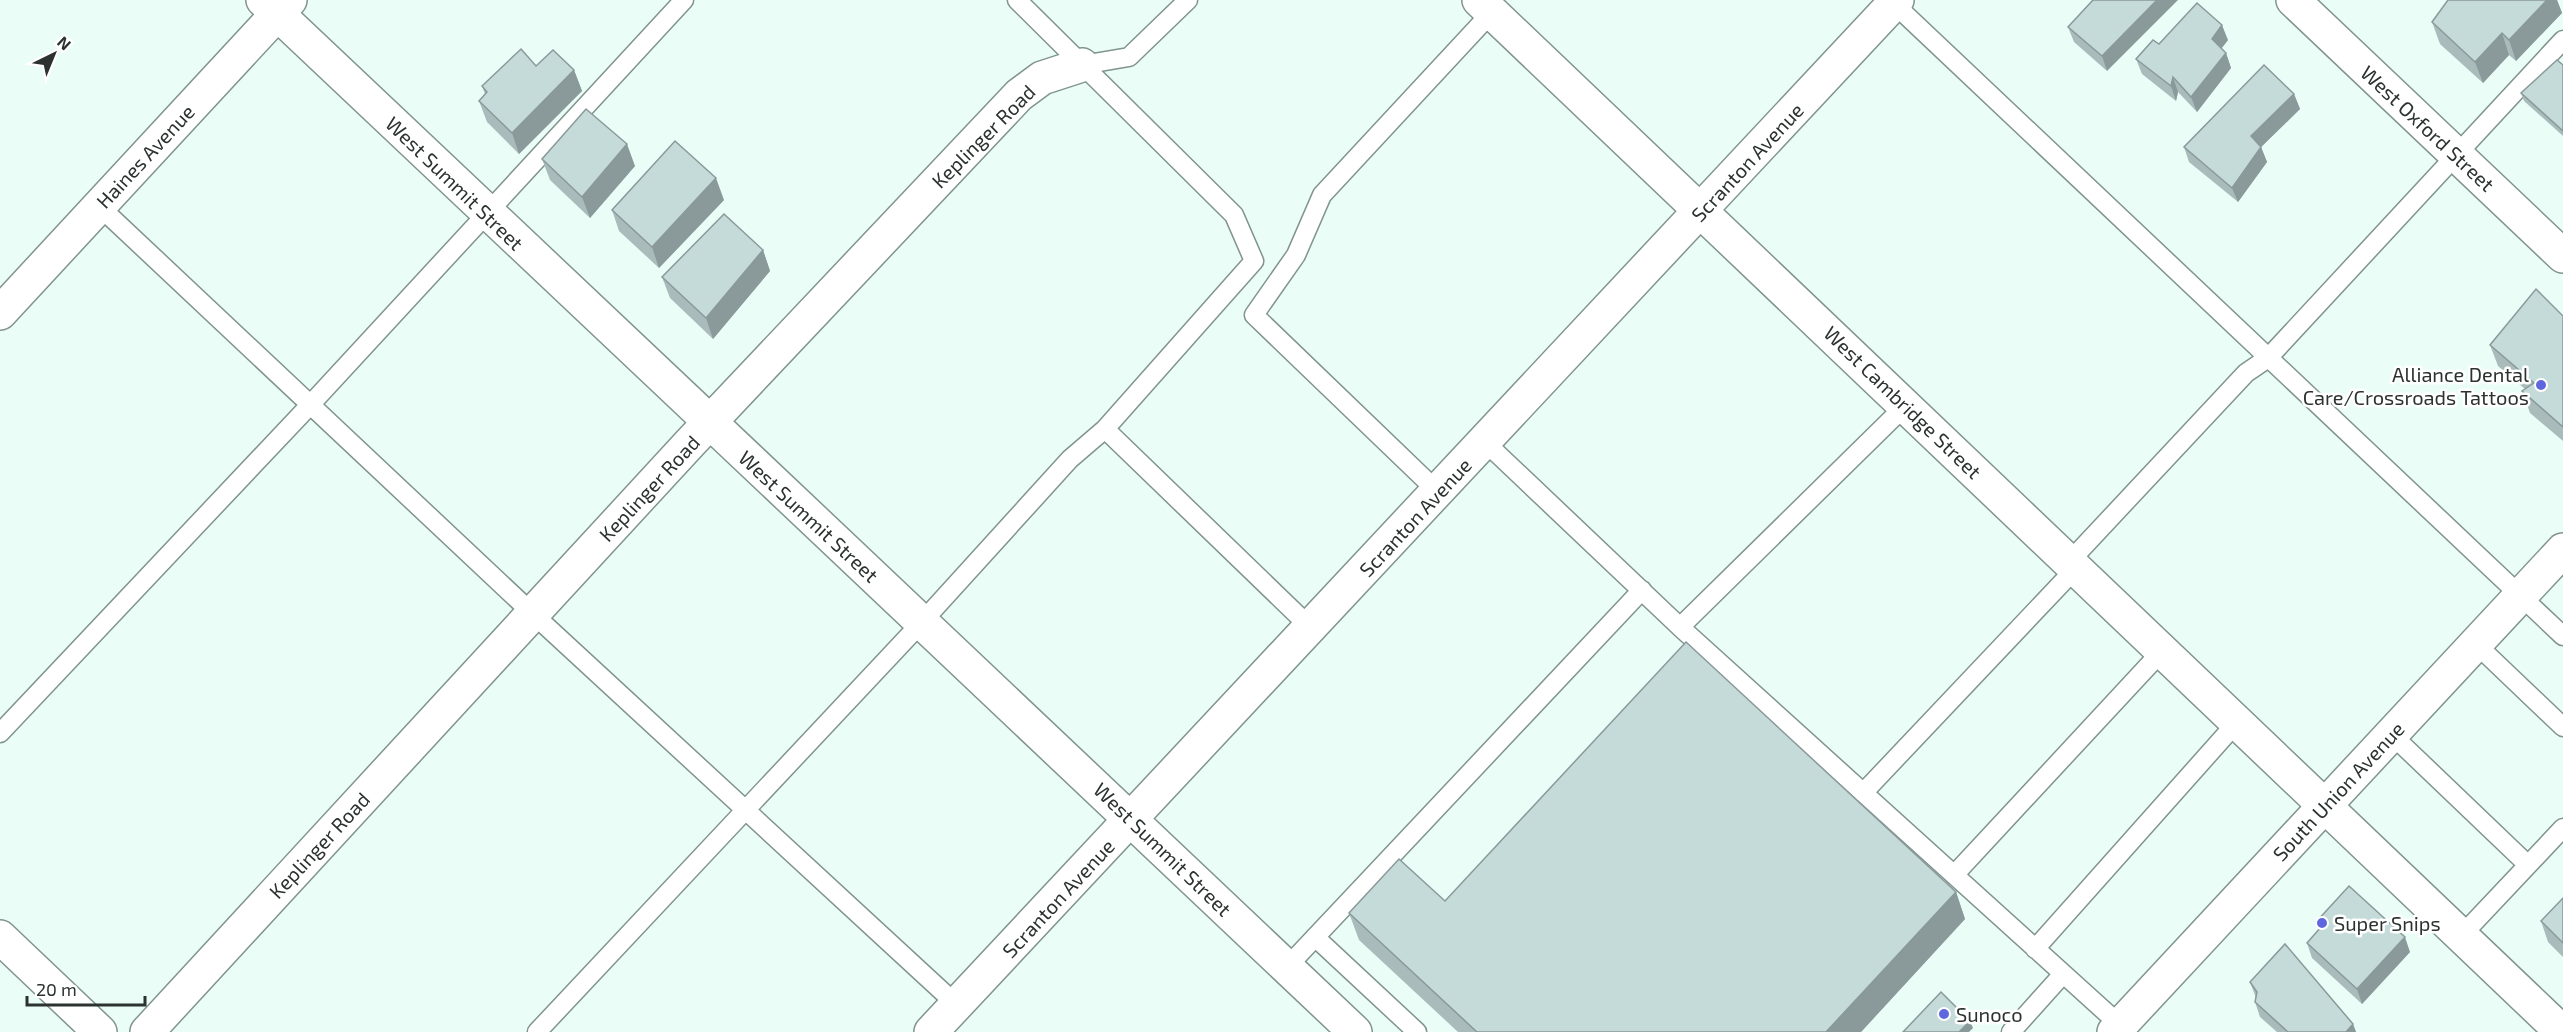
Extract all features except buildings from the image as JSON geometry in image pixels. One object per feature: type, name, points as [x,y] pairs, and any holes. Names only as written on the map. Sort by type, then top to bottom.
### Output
[{"type":"street","name":"West Oxford Street","points":[[2293,0],[2563,256]]},
{"type":"street","name":"Scranton Avenue","points":[[932,1032],[1702,210],[1894,1]]},
{"type":"street","name":"West Summit Street","points":[[277,5],[487,213],[1132,818],[1355,1032]]},
{"type":"street","name":"Haines Avenue","points":[[0,313],[99,206],[277,5]]},
{"type":"street","name":"West Cambridge Street","points":[[1486,6],[2074,564],[2562,1032]]},
{"type":"street","name":"Keplinger Road","points":[[147,1032],[709,423],[1020,95],[1042,78],[1082,65]]},
{"type":"street","name":"South Union Avenue","points":[[2117,1029],[2563,550]]},
{"type":"street","points":[[0,937],[100,1032]]},
{"type":"lane","points":[[0,733],[310,405],[684,0]]},
{"type":"lane","points":[[537,1032],[922,622],[1070,459],[1105,429],[1254,261],[1234,215],[1017,0]]},
{"type":"lane","name":"Keplinger Road","points":[[1082,65],[1129,57],[1188,0]]},
{"type":"lane","points":[[1894,1],[2563,636]]},
{"type":"lane","points":[[1438,492],[1254,315],[1296,255],[1322,195],[1486,6]]},
{"type":"lane","points":[[1863,793],[2246,373],[2268,358],[2563,40]]},
{"type":"lane","points":[[99,206],[533,614],[957,1005]]},
{"type":"lane","points":[[1680,627],[1906,405]]},
{"type":"lane","points":[[1105,429],[1311,628]]},
{"type":"lane","points":[[1485,442],[1680,627],[2063,974],[2117,1029]]},
{"type":"lane","points":[[1287,967],[1642,590]]},
{"type":"lane","points":[[2476,644],[2563,727]]},
{"type":"lane","points":[[1954,875],[2163,650]]},
{"type":"lane","points":[[2035,949],[2238,721]]},
{"type":"lane","points":[[2391,734],[2528,865]]},
{"type":"lane","points":[[2462,935],[2563,828]]},
{"type":"lane","points":[[1315,936],[1417,1032]]},
{"type":"lane","points":[[2011,1032],[2063,974]]},
{"type":"place","name":"Alliance Dental Care/Crossroads Tattoos","points":[[2541,385]]},
{"type":"place","name":"Super Snips","points":[[2322,923]]},
{"type":"place","name":"Sunoco","points":[[1944,1014]]}]
